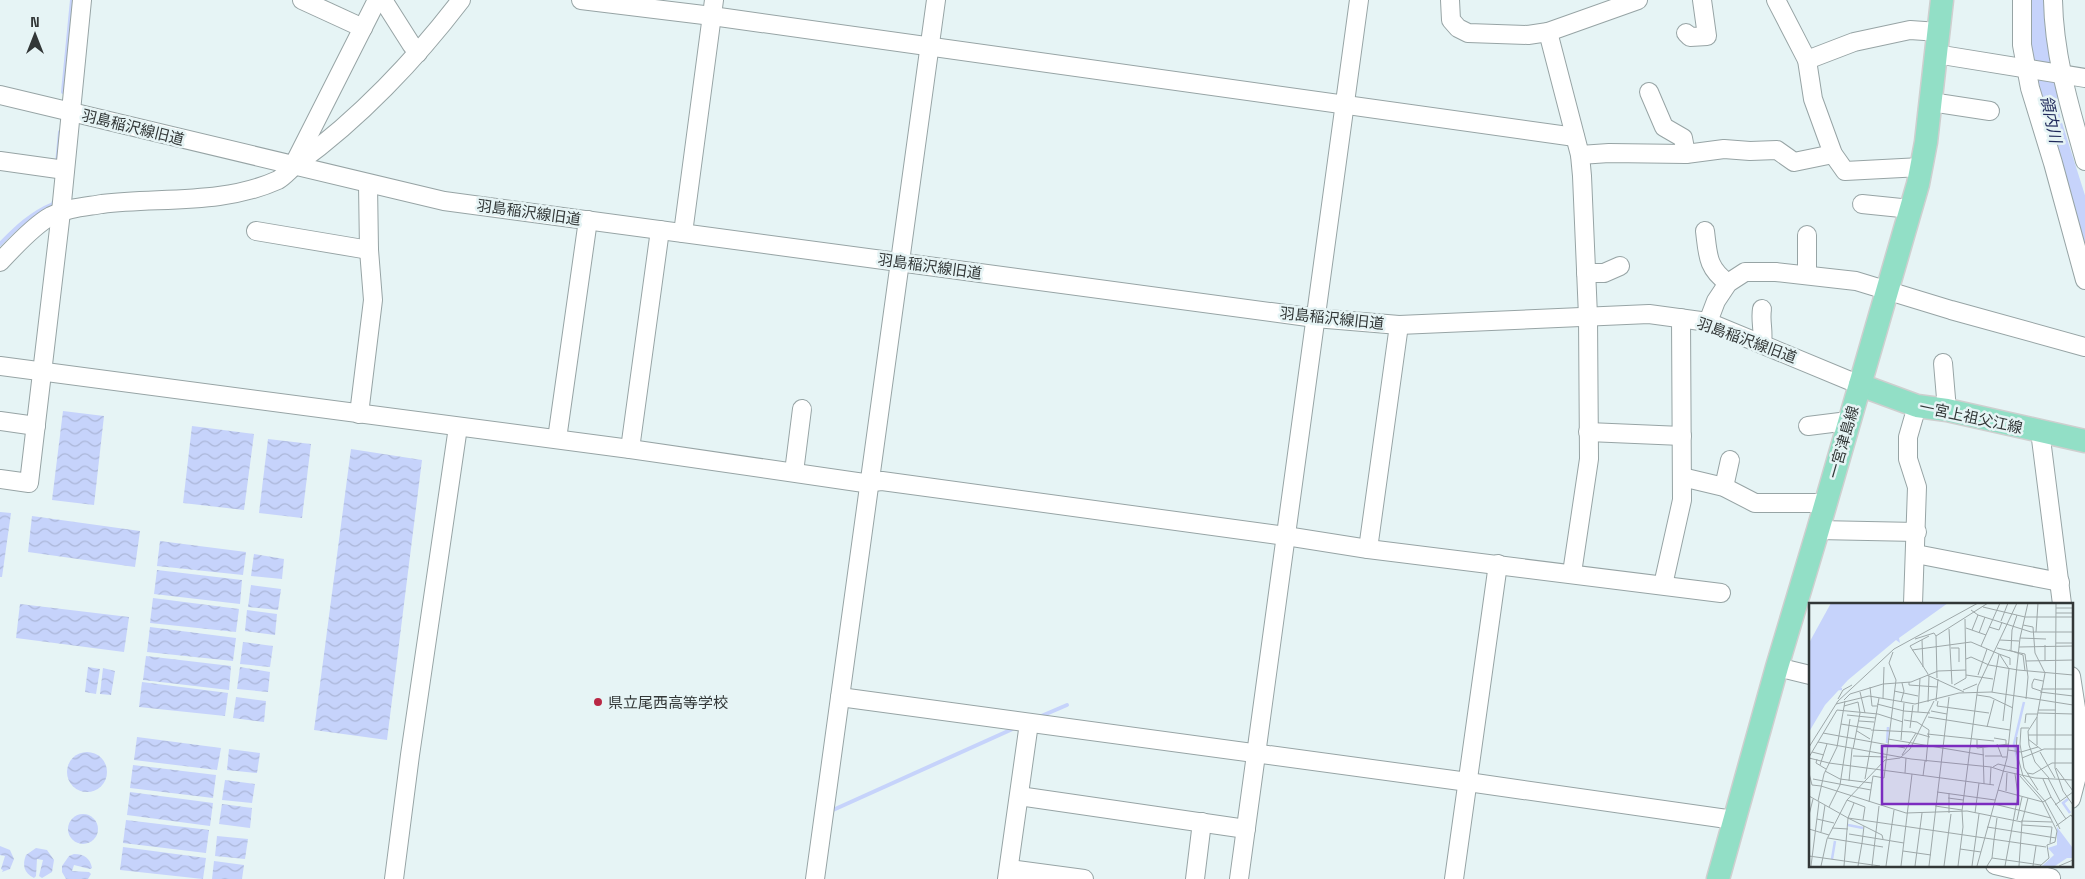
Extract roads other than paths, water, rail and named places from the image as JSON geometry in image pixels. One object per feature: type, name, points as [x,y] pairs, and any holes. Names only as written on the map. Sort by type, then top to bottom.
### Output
[{"type":"main road","name":"一宮津島線","points":[[1718,879],[1777,667],[1911,208],[1921,168],[1931,102],[1942,0]]},
{"type":"main road","name":"一宮上祖父江線","points":[[1860,385],[1916,406],[1946,410],[2085,441]]},
{"type":"street","points":[[0,479],[29,483],[61,212],[82,0]]},
{"type":"street","points":[[302,0],[320,4],[362,28]]},
{"type":"street","points":[[293,166],[378,0]]},
{"type":"street","points":[[383,0],[410,44],[418,52]]},
{"type":"street","points":[[0,262],[49,217],[70,208],[127,201],[208,198],[254,188],[280,179],[293,166],[322,146],[433,38],[461,0]]},
{"type":"street","points":[[580,0],[713,8],[929,47],[1575,137]]},
{"type":"street","points":[[815,879],[936,0]]},
{"type":"street","points":[[1239,879],[1359,0]]},
{"type":"street","points":[[1450,0],[1451,20],[1458,28],[1468,32],[1528,35],[1548,32],[1596,7],[1638,0]]},
{"type":"street","points":[[1458,28],[1462,0]]},
{"type":"street","points":[[1686,32],[1690,37],[1707,36],[1702,0]]},
{"type":"street","points":[[1776,0],[1807,60],[1813,99],[1833,154],[1845,171],[1921,168]]},
{"type":"street","points":[[2022,0],[2022,45],[2026,68],[2085,280]]},
{"type":"street","points":[[2053,0],[2053,29],[2059,74],[2085,161]]},
{"type":"street","points":[[683,233],[713,8]]},
{"type":"street","points":[[1807,60],[1854,42],[1910,30],[1937,43],[2026,68],[2085,78]]},
{"type":"street","points":[[1548,32],[1580,155],[1588,316],[1589,458],[1572,574]]},
{"type":"street","points":[[1649,92],[1664,127],[1683,138],[1686,154]]},
{"type":"street","name":"羽島稲沢線旧道","points":[[0,95],[444,201],[1315,318],[1399,326],[1650,314],[1708,322],[1860,385]]},
{"type":"street","points":[[1931,102],[1990,111]]},
{"type":"street","points":[[1580,155],[1609,153],[1686,154],[1724,149],[1777,150],[1794,162],[1833,154]]},
{"type":"street","points":[[0,162],[65,170]]},
{"type":"street","points":[[359,414],[373,300],[369,250],[368,184]]},
{"type":"street","points":[[1862,204],[1911,208]]},
{"type":"street","points":[[557,440],[588,220]]},
{"type":"street","points":[[630,449],[660,230]]},
{"type":"street","points":[[256,231],[369,250]]},
{"type":"street","points":[[1705,231],[1709,261],[1717,275],[1728,283]]},
{"type":"street","points":[[1807,234],[1807,275]]},
{"type":"street","points":[[1586,273],[1604,273],[1620,266]]},
{"type":"street","points":[[1708,322],[1716,301],[1728,283],[1745,272],[1807,275],[1856,281],[1951,310],[2085,346]]},
{"type":"street","points":[[1757,316],[1764,332],[1762,343]]},
{"type":"street","points":[[1662,585],[1682,500],[1681,318]]},
{"type":"street","points":[[1368,549],[1399,326]]},
{"type":"street","points":[[1943,363],[1946,410]]},
{"type":"street","points":[[0,366],[630,449],[870,484],[882,481],[1286,536],[1368,549],[1721,593]]},
{"type":"street","points":[[1913,603],[1917,532],[1917,487],[1908,459],[1908,437],[1916,406]]},
{"type":"street","points":[[794,472],[802,409]]},
{"type":"street","points":[[0,421],[36,426]]},
{"type":"street","points":[[1808,426],[1848,421]]},
{"type":"street","points":[[394,879],[410,755],[458,427]]},
{"type":"street","points":[[2040,431],[2062,603]]},
{"type":"street","points":[[1588,432],[1682,436]]},
{"type":"street","points":[[1724,487],[1730,460]]},
{"type":"street","points":[[1682,477],[1724,487],[1755,503],[1825,503]]},
{"type":"street","points":[[1818,530],[1917,532]]},
{"type":"street","points":[[1916,554],[2060,582]]},
{"type":"street","points":[[1454,879],[1498,564]]},
{"type":"street","points":[[1777,667],[1809,675]]},
{"type":"street","points":[[2072,677],[2085,671]]},
{"type":"street","points":[[2072,685],[2080,752],[2072,795]]},
{"type":"street","points":[[840,697],[1734,820]]},
{"type":"street","points":[[1029,723],[1008,874],[1084,879]]},
{"type":"street","points":[[1019,796],[1246,829]]},
{"type":"street","points":[[1194,879],[1202,822]]},
{"type":"street","points":[[1999,866],[2051,879],[2055,866]]},
{"type":"water","points":[[63,411],[104,416],[94,505],[52,500]]},
{"type":"water","points":[[192,426],[254,434],[244,510],[183,503]]},
{"type":"water","points":[[268,439],[311,444],[302,518],[259,513]]},
{"type":"water","points":[[351,449],[422,460],[387,740],[314,730]]},
{"type":"water","points":[[0,512],[11,513],[2,577],[0,577]]},
{"type":"water","points":[[32,516],[140,531],[135,567],[28,552]]},
{"type":"water","points":[[160,541],[246,552],[243,575],[157,566]]},
{"type":"water","points":[[254,554],[284,559],[282,579],[251,576]]},
{"type":"water","points":[[157,570],[242,580],[240,604],[154,594]]},
{"type":"water","points":[[251,585],[281,589],[278,610],[248,607]]},
{"type":"water","points":[[153,598],[239,609],[236,632],[150,623]]},
{"type":"water","points":[[20,604],[129,617],[124,652],[16,638]]},
{"type":"water","points":[[247,610],[277,614],[275,635],[245,631]]},
{"type":"water","points":[[150,627],[236,638],[233,661],[147,652]]},
{"type":"water","points":[[243,642],[273,646],[270,667],[240,664]]},
{"type":"water","points":[[146,656],[231,666],[229,690],[143,680]]},
{"type":"water","points":[[88,667],[100,669],[96,694],[85,692]]},
{"type":"water","points":[[240,667],[270,672],[268,692],[237,689]]},
{"type":"water","points":[[103,668],[115,671],[111,695],[100,694]]},
{"type":"water","points":[[142,682],[228,693],[225,716],[139,707]]},
{"type":"water","points":[[236,697],[266,701],[264,722],[233,718]]},
{"type":"water","points":[[137,737],[221,748],[217,770],[134,760]]},
{"type":"water","points":[[229,749],[260,753],[257,773],[227,770]]},
{"type":"water","points":[[87,752],[98,755],[104,761],[107,772],[104,783],[98,789],[87,792],[76,789],[70,783],[67,772],[70,761],[76,755]]},
{"type":"water","points":[[133,765],[216,775],[213,798],[130,788]]},
{"type":"water","points":[[225,780],[255,784],[252,803],[222,800]]},
{"type":"water","points":[[130,792],[213,803],[210,826],[127,815]]},
{"type":"water","points":[[222,804],[252,808],[250,828],[219,824]]},
{"type":"water","points":[[83,814],[94,818],[98,829],[94,840],[83,844],[72,840],[68,829],[72,818]]},
{"type":"water","points":[[126,820],[209,830],[206,853],[123,843]]},
{"type":"water","points":[[217,836],[248,839],[245,859],[215,856]]},
{"type":"water","points":[[0,846],[10,850],[14,859],[10,869],[2,872],[3,870],[1,869],[5,856],[0,855]]},
{"type":"water","points":[[123,847],[206,858],[203,879],[120,870]]},
{"type":"water","points":[[36,848],[47,850],[54,860],[52,872],[42,878],[39,876],[43,860],[37,859],[36,876],[34,878],[28,874],[24,865],[26,855]]},
{"type":"water","points":[[74,854],[86,857],[92,868],[74,865],[72,871],[89,872],[91,874],[88,879],[66,879],[62,872],[62,866],[69,856]]},
{"type":"water","points":[[214,861],[244,865],[242,879],[212,879]]},
{"type":"waterway","points":[[63,92],[72,0]]},
{"type":"waterway","name":"領内川","points":[[2036,0],[2038,45],[2048,118],[2085,235]]},
{"type":"waterway","points":[[57,164],[60,132]]},
{"type":"waterway","points":[[0,244],[24,221],[53,204],[54,201]]},
{"type":"waterway","points":[[1039,717],[1067,705]]},
{"type":"waterway","points":[[833,810],[1017,727]]},
{"type":"place","name":"県立尾西高等学校","points":[[598,702]]}]
